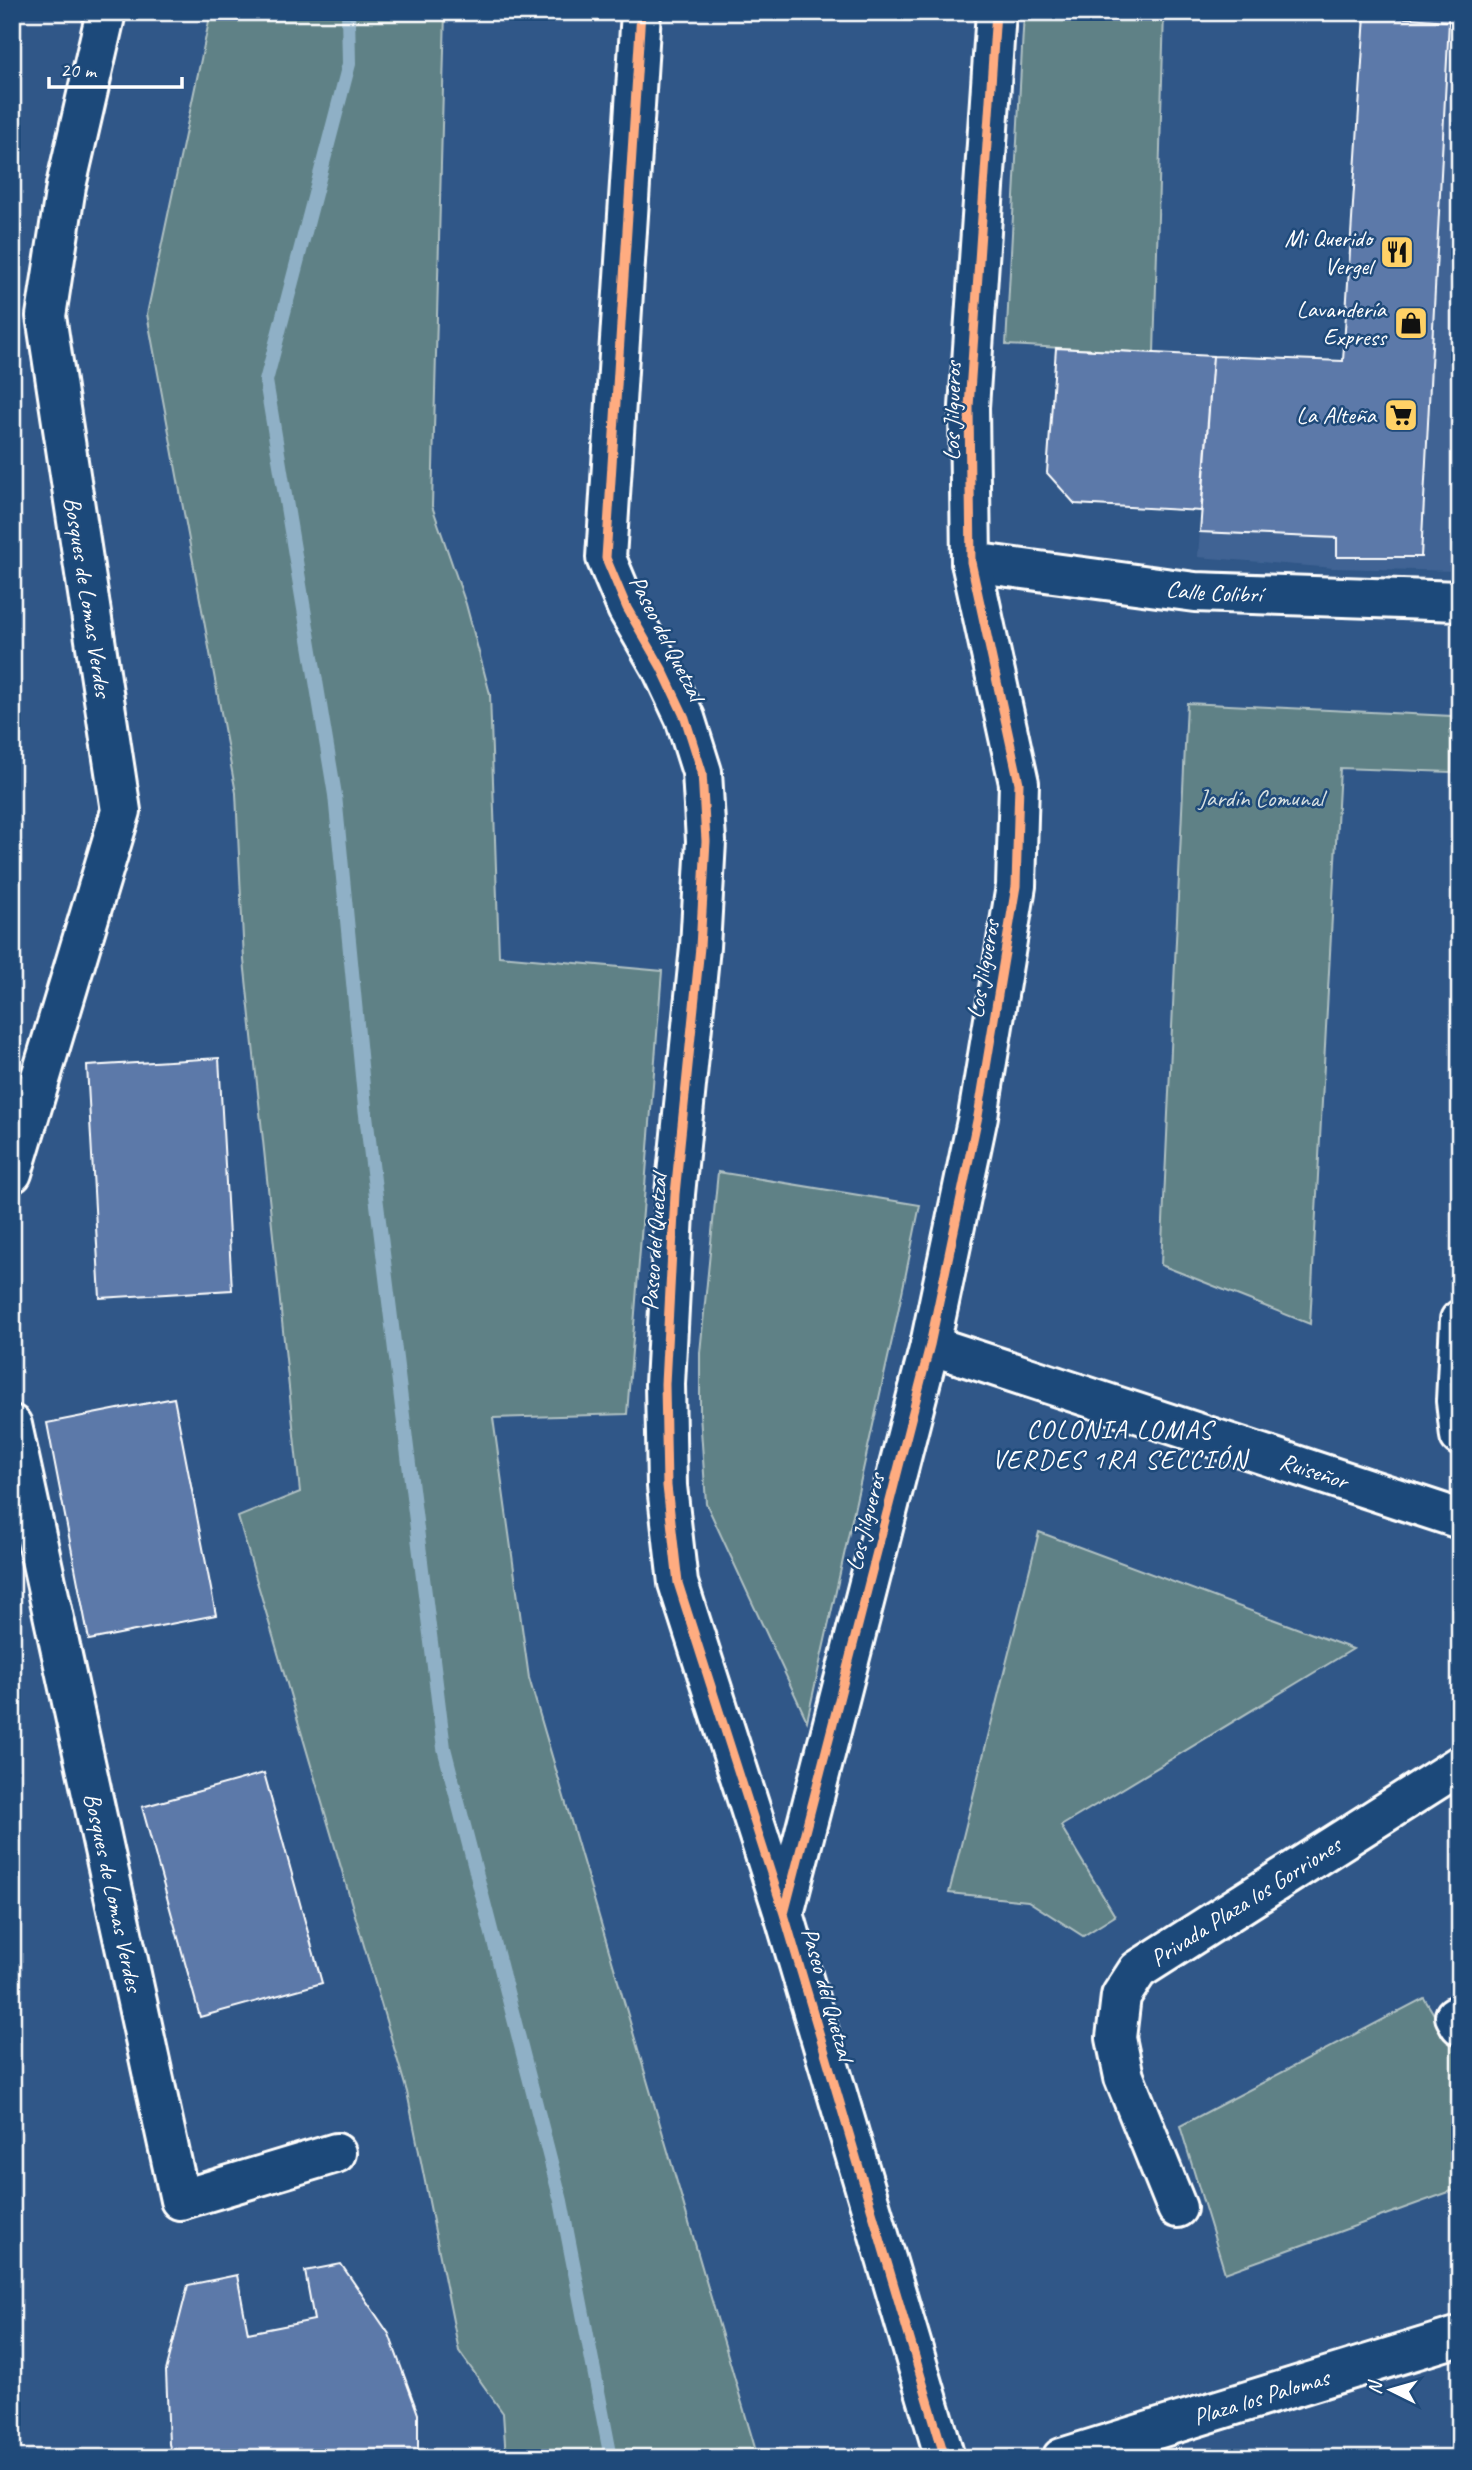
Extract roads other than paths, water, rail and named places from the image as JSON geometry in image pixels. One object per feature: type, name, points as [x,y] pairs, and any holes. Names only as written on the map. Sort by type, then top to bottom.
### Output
[{"type":"street","name":"Bosques de Lomas Verdes","points":[[12,1173],[121,811],[46,316],[66,186],[106,12]]},
{"type":"street","name":"Paseo del Quetzal","points":[[641,12],[606,558],[627,608],[663,668],[685,718],[702,772],[706,841],[700,947],[675,1194],[665,1384],[667,1486],[678,1583],[784,1914],[945,2458]]},
{"type":"street","name":"Los Jilgueros","points":[[784,1914],[930,1345],[978,1116],[1016,886],[1019,783],[971,562],[969,407],[996,12]]},
{"type":"street","name":"Calle Colibrí","points":[[971,562],[1195,592],[1460,601]]},
{"type":"street","points":[[1460,1320],[1456,1401],[1460,1436]]},
{"type":"street","name":"Ruiseñor","points":[[930,1345],[1460,1520]]},
{"type":"street","name":"Bosques de Lomas Verdes","points":[[12,1425],[180,2200],[336,2154]]},
{"type":"street","name":"Privada Plaza los Gorriones","points":[[1177,2208],[1125,2077],[1116,2038],[1121,1996],[1138,1970],[1460,1765]]},
{"type":"street","name":"Plaza los Palomas","points":[[1062,2458],[1460,2336]]},
{"type":"waterway","points":[[348,12],[349,64],[266,381],[335,795],[365,1107],[444,1748],[561,2201],[611,2458]]},
{"type":"place","name":"Mi Querido Vergel","points":[[1397,252]]},
{"type":"place","name":"Lavandería Express","points":[[1411,323]]},
{"type":"place","name":"La Alteña","points":[[1401,415]]},
{"type":"district","name":"COLONIA LOMAS VERDES 1RA SECCIÓN","points":[[1120,1444]]},
{"type":"park label","name":"Jardín Comunal","points":[[1261,798]]}]
